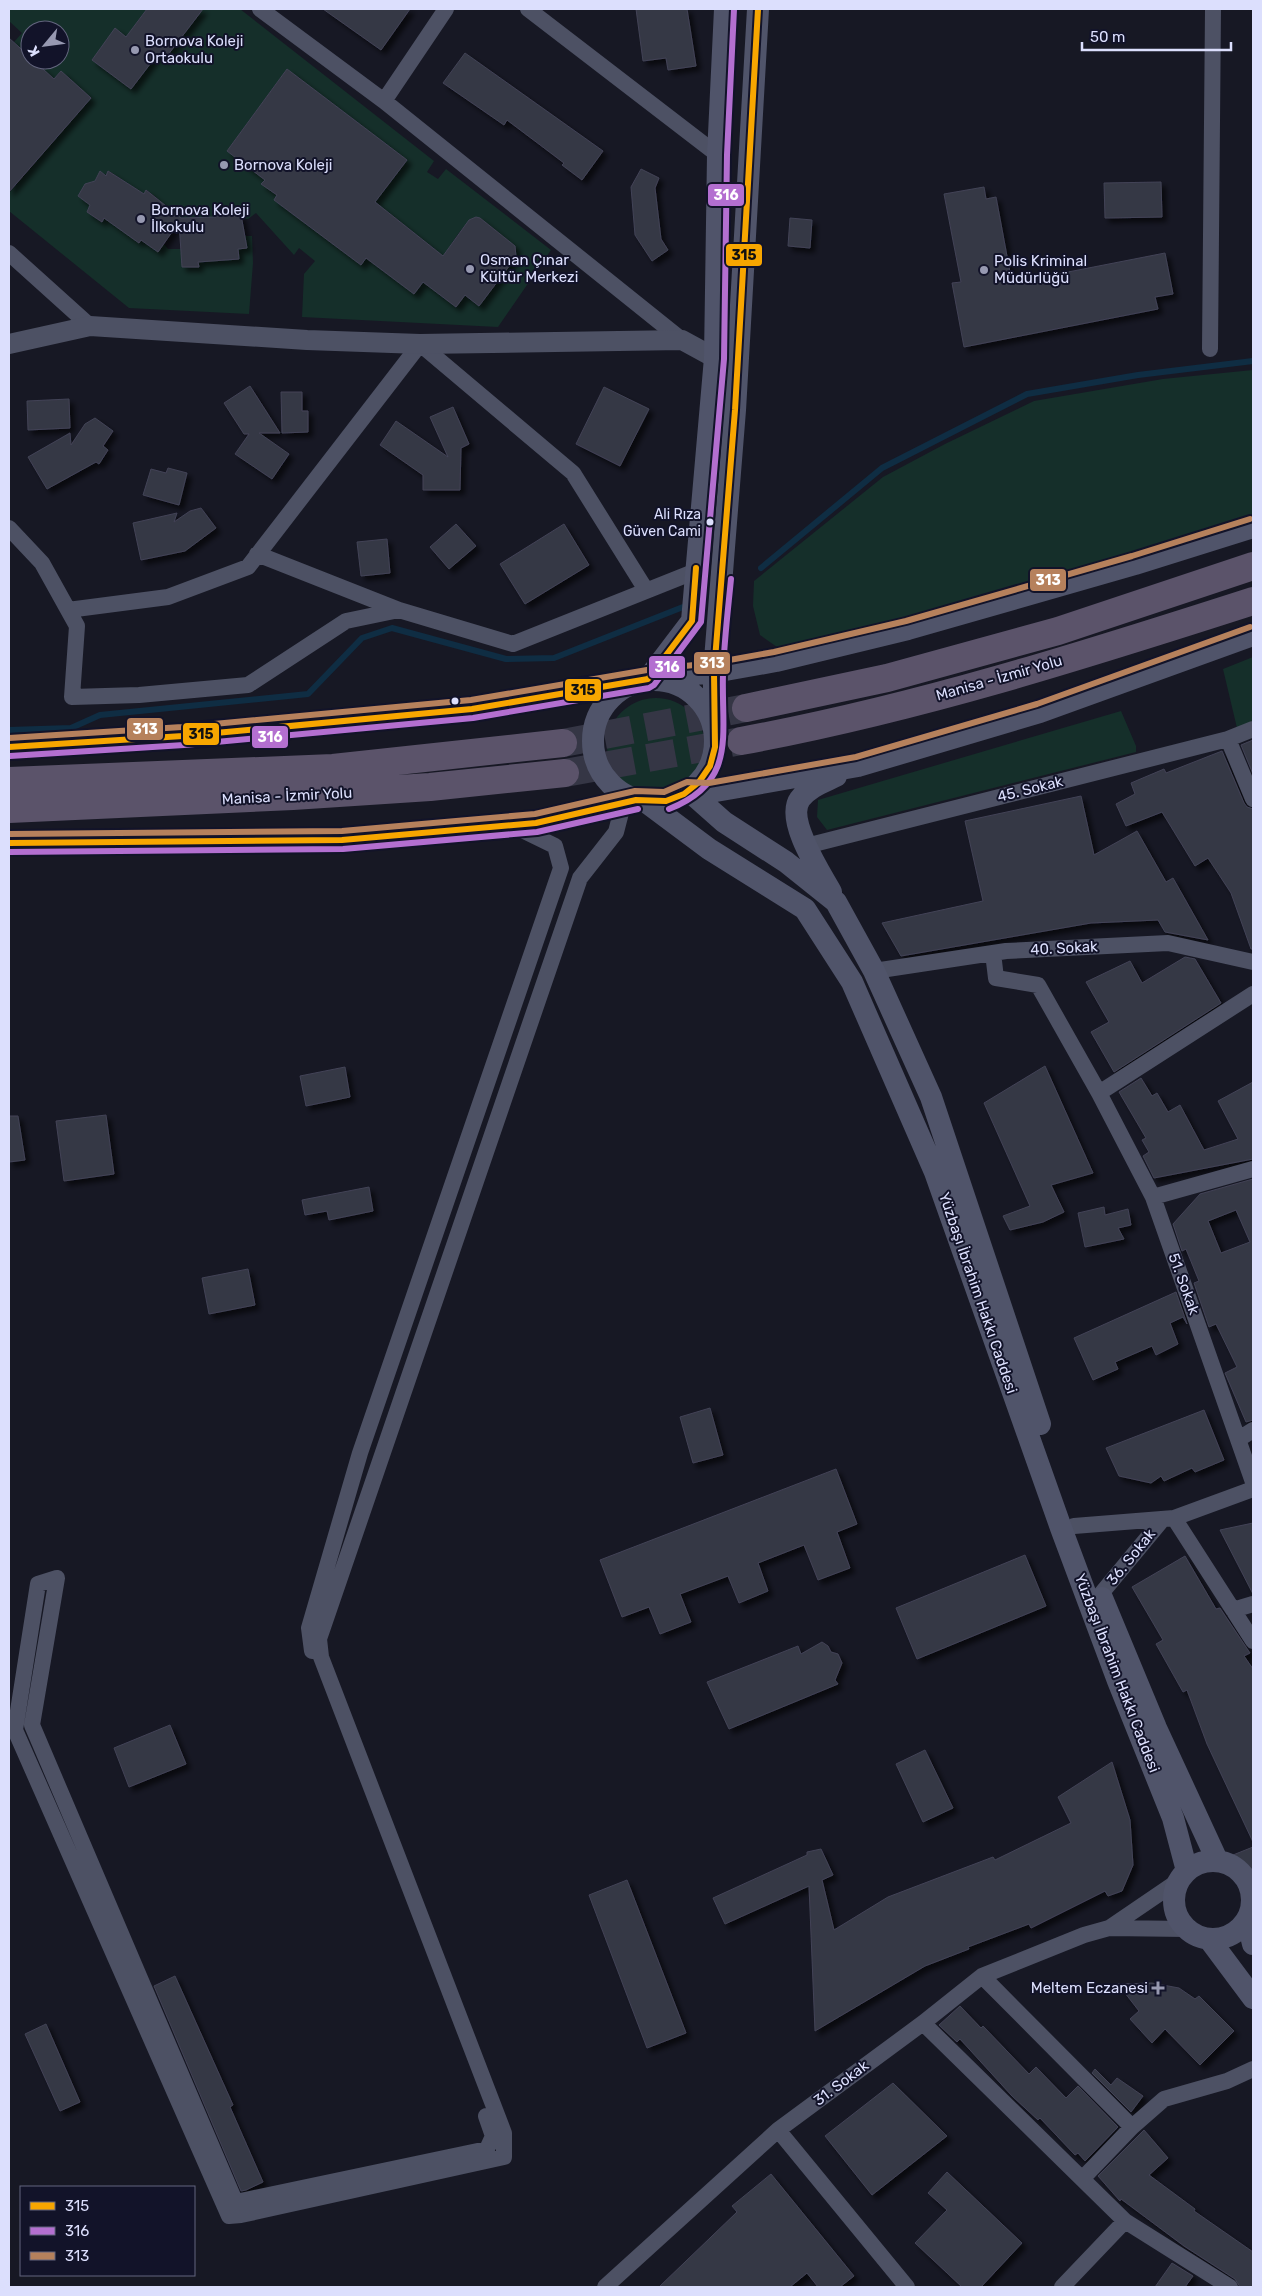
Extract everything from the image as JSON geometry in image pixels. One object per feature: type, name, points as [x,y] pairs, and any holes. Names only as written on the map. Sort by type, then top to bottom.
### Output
[{"type":"highway","name":"Manisa - İzmir Yolu","points":[[746,708],[886,678],[1058,631],[1253,566]]},
{"type":"highway","name":"Manisa - İzmir Yolu","points":[[741,741],[822,726],[926,699],[1152,634],[1253,601]]},
{"type":"highway","name":"Manisa - İzmir Yolu","points":[[9,781],[333,768],[563,743]]},
{"type":"highway","name":"Manisa - İzmir Yolu","points":[[9,809],[332,794],[430,787],[565,773]]},
{"type":"main road","points":[[648,679],[692,621],[715,358],[718,155],[725,9]]},
{"type":"main road","points":[[9,843],[342,840],[536,823],[635,802],[666,801],[689,791],[699,782],[710,766],[715,747],[714,672],[737,380],[758,9]]},
{"type":"main road","points":[[9,747],[184,736],[472,709],[648,679],[714,672],[776,661],[908,629],[1135,564],[1253,527]]},
{"type":"main road","points":[[689,791],[710,792],[858,766],[1040,712],[1253,635]]},
{"type":"main road","points":[[635,802],[610,784],[598,768],[592,749],[593,729],[599,710],[612,695],[629,684],[648,679],[670,681],[690,691],[706,707],[714,728]]},
{"type":"main road","points":[[836,902],[806,846],[795,814],[798,801],[818,784],[858,766]]},
{"type":"main road","name":"Yüzbaşı İbrahim Hakkı Caddesi","points":[[689,791],[724,822],[786,862],[836,902],[874,971],[931,1097],[1074,1526],[1100,1595],[1156,1728],[1217,1860]]},
{"type":"main road","name":"Yüzbaşı İbrahim Hakkı Caddesi","points":[[635,802],[805,909],[852,982],[935,1172],[1061,1528],[1118,1681],[1173,1818],[1182,1876],[1174,1894],[1175,1908],[1179,1919],[1187,1929]]},
{"type":"main road","points":[[1182,1876],[1196,1865],[1217,1860],[1238,1869],[1246,1877],[1251,1910],[1253,1944]]},
{"type":"main road","points":[[1209,1939],[1222,1938],[1233,1934],[1251,1910]]},
{"type":"main road","points":[[1187,1929],[1209,1939],[1253,1998]]},
{"type":"street","points":[[260,9],[384,101],[682,340],[715,358],[737,380]]},
{"type":"street","points":[[384,101],[446,9]]},
{"type":"street","points":[[528,9],[718,155]]},
{"type":"street","points":[[1210,349],[1213,9]]},
{"type":"street","points":[[9,253],[90,326]]},
{"type":"street","points":[[9,344],[90,326],[307,340],[420,344],[682,340]]},
{"type":"street","points":[[68,610],[168,597],[248,567],[420,344]]},
{"type":"street","points":[[420,344],[573,473],[646,590]]},
{"type":"street","points":[[9,528],[42,563],[77,626],[72,697],[139,695],[248,685],[346,621],[398,610]]},
{"type":"street","points":[[258,554],[398,610],[513,644],[696,571]]},
{"type":"street","name":"45. Sokak","points":[[806,846],[1228,739],[1253,729]]},
{"type":"street","points":[[1228,739],[1253,799]]},
{"type":"street","points":[[238,2208],[504,2157],[504,2133],[324,1667],[319,1639],[580,878],[616,832],[635,802]]},
{"type":"street","points":[[238,2208],[133,1966],[32,1725],[57,1578],[38,1584],[15,1730],[229,2216],[238,2208],[487,2149],[493,2136],[313,1658],[309,1628],[360,1453],[561,868],[555,846],[512,824]]},
{"type":"street","name":"40. Sokak","points":[[874,971],[993,953],[1168,943],[1253,962]]},
{"type":"street","name":"51. Sokak","points":[[993,953],[996,978],[1038,985],[1153,1196],[1253,1482]]},
{"type":"street","points":[[1099,1094],[1253,994]]},
{"type":"street","points":[[1153,1196],[1253,1169]]},
{"type":"street","points":[[1238,1439],[1253,1430]]},
{"type":"street","name":"36. Sokak","points":[[1074,1526],[1168,1518],[1253,1489]]},
{"type":"street","points":[[1168,1518],[1253,1641]]},
{"type":"street","name":"36. Sokak","points":[[1100,1595],[1168,1518]]},
{"type":"street","points":[[1233,1610],[1253,1604]]},
{"type":"street","name":"31. Sokak","points":[[1109,1928],[1182,1876]]},
{"type":"street","name":"31. Sokak","points":[[605,2287],[778,2130],[923,2023],[982,1976],[1084,1935],[1109,1928],[1187,1929]]},
{"type":"street","points":[[982,1976],[1132,2127]]},
{"type":"street","points":[[923,2023],[1083,2178],[1124,2221],[1230,2287]]},
{"type":"street","points":[[1083,2178],[1132,2127],[1164,2099],[1227,2081],[1253,2069]]},
{"type":"street","points":[[778,2130],[908,2287]]},
{"type":"street","points":[[1062,2287],[1124,2221]]},
{"type":"green space","points":[[9,9],[147,9],[137,22],[137,45],[115,29],[92,60],[131,89],[157,55],[164,60],[203,9],[240,9],[434,161],[427,172],[438,179],[446,169],[551,250],[498,327],[302,317],[304,274],[315,261],[299,248],[294,255],[256,213],[248,219],[242,219],[241,215],[216,211],[216,217],[197,218],[182,225],[177,222],[179,216],[164,206],[154,205],[158,199],[147,190],[144,194],[109,171],[106,175],[100,172],[95,181],[85,184],[78,196],[90,205],[87,212],[101,222],[104,218],[139,242],[141,240],[158,252],[164,244],[168,249],[181,249],[199,267],[198,262],[239,259],[238,249],[247,247],[245,236],[252,236],[253,263],[249,314],[129,308],[9,211],[9,193],[91,98],[61,71],[54,79],[44,70],[70,70],[70,20],[20,20],[20,31],[9,21]],"holes":[[[287,69],[407,160],[370,209],[388,212],[443,256],[459,232],[469,222],[480,218],[515,246],[516,257],[479,306],[465,295],[456,307],[423,282],[414,293],[366,258],[361,265],[274,200],[277,195],[262,184],[265,180],[227,151]]]},
{"type":"green space","points":[[20,35],[20,48],[14,42]]},
{"type":"green space","points":[[1253,370],[1253,519],[942,609],[810,641],[777,647],[760,635],[753,606],[754,581],[883,477],[945,444],[1034,401],[1163,379]]},
{"type":"green space","points":[[1253,657],[1253,721],[1237,728],[1223,669]]},
{"type":"green space","points":[[656,698],[666,699],[683,706],[697,720],[704,737],[704,757],[697,774],[683,788],[666,795],[656,796],[646,795],[629,788],[615,774],[608,757],[607,747],[608,737],[615,720],[629,706],[646,699]]},
{"type":"green space","points":[[1121,711],[1136,746],[1136,752],[827,830],[817,817],[818,800]]},
{"type":"building","name":"Bornova Koleji Ortaokulu","points":[[147,9],[203,9],[164,60],[157,55],[131,89],[92,60],[115,28],[126,37]]},
{"type":"building","points":[[323,9],[410,9],[381,50]]},
{"type":"building","points":[[636,9],[687,9],[696,66],[668,70],[666,58],[643,61]]},
{"type":"building","points":[[9,38],[20,48],[20,70],[44,70],[54,79],[61,71],[91,98],[9,192]]},
{"type":"building","points":[[465,53],[603,151],[582,180],[562,165],[564,163],[507,120],[504,125],[443,83]]},
{"type":"building","points":[[287,69],[407,160],[375,202],[443,256],[469,220],[476,217],[480,218],[515,246],[516,257],[479,306],[465,295],[456,307],[423,282],[414,294],[366,258],[361,265],[274,200],[277,195],[261,184],[265,180],[227,151]]},
{"type":"building","points":[[641,169],[659,178],[655,188],[661,239],[668,250],[652,261],[635,235],[631,187]]},
{"type":"building","name":"Bornova Koleji İlkokulu","points":[[100,171],[106,176],[108,171],[144,194],[146,190],[181,218],[216,217],[216,211],[231,210],[232,215],[241,215],[247,248],[238,249],[239,259],[198,262],[199,267],[182,267],[179,222],[158,252],[141,240],[139,243],[104,218],[102,222],[87,212],[90,205],[78,196],[85,184],[95,181]]},
{"type":"building","points":[[1161,182],[1162,217],[1105,218],[1104,183]]},
{"type":"building","name":"Polis Kriminal Müdürlüğü","points":[[984,187],[986,199],[996,197],[1012,283],[1165,253],[1173,294],[1155,297],[1158,309],[964,347],[952,283],[961,282],[944,194]]},
{"type":"building","points":[[790,218],[812,220],[810,248],[788,246]]},
{"type":"building","points":[[250,386],[280,433],[259,433],[289,454],[272,479],[235,454],[249,434],[244,434],[224,403]]},
{"type":"building","name":"Ali Rıza Güven Cami","points":[[604,387],[649,409],[620,466],[576,444]]},
{"type":"building","points":[[281,392],[302,392],[302,411],[308,411],[308,432],[282,433]]},
{"type":"building","points":[[69,399],[70,428],[28,430],[27,401]]},
{"type":"building","points":[[453,407],[469,444],[461,448],[460,490],[423,490],[423,475],[380,445],[396,421],[448,457],[430,417]]},
{"type":"building","points":[[95,418],[113,431],[103,446],[108,450],[99,464],[96,462],[47,489],[28,457],[70,433],[71,445],[85,424]]},
{"type":"building","points":[[168,468],[187,473],[179,505],[143,495],[151,469],[166,473]]},
{"type":"building","points":[[201,508],[216,528],[185,551],[141,560],[133,523],[177,513],[174,522],[190,511]]},
{"type":"building","points":[[456,524],[476,546],[449,569],[430,547]]},
{"type":"building","points":[[564,524],[589,565],[525,604],[500,564]]},
{"type":"building","points":[[387,539],[390,573],[361,576],[357,542]]},
{"type":"building","points":[[1253,740],[1253,774],[1241,745]]},
{"type":"building","points":[[1222,751],[1244,803],[1247,807],[1253,809],[1253,949],[1251,949],[1231,893],[1208,858],[1195,866],[1162,812],[1126,826],[1116,804],[1135,794],[1131,783],[1164,769],[1166,773]]},
{"type":"building","points":[[1081,796],[1094,855],[1137,831],[1166,882],[1173,878],[1208,940],[1165,932],[1158,920],[1091,923],[901,956],[882,923],[983,901],[965,821]]},
{"type":"building","points":[[1185,957],[1195,959],[1221,1003],[1114,1072],[1091,1032],[1109,1022],[1086,982],[1130,961],[1142,983]]},
{"type":"building","points":[[1045,1066],[1093,1173],[1051,1185],[1064,1212],[1043,1222],[1010,1230],[1003,1216],[1030,1206],[984,1103]]},
{"type":"building","points":[[345,1067],[350,1097],[306,1106],[300,1076]]},
{"type":"building","points":[[1141,1078],[1152,1096],[1157,1093],[1168,1112],[1180,1105],[1204,1150],[1238,1139],[1218,1101],[1253,1082],[1253,1159],[1154,1178],[1143,1156],[1149,1152],[1142,1140],[1146,1138],[1119,1092]]},
{"type":"building","points":[[106,1115],[114,1174],[64,1181],[56,1121]]},
{"type":"building","points":[[9,1116],[18,1116],[25,1160],[9,1162]]},
{"type":"building","points":[[1253,1179],[1253,1420],[1246,1422],[1225,1373],[1237,1367],[1216,1324],[1209,1327],[1194,1283],[1199,1281],[1186,1249],[1182,1251],[1173,1224],[1200,1194]],"holes":[[[1236,1210],[1250,1242],[1221,1253],[1208,1221]]]},
{"type":"building","points":[[369,1187],[373,1211],[329,1220],[327,1211],[305,1215],[302,1200]]},
{"type":"building","points":[[1104,1207],[1105,1215],[1128,1209],[1131,1225],[1118,1228],[1124,1239],[1085,1247],[1078,1213]]},
{"type":"building","points":[[248,1269],[255,1305],[209,1314],[202,1278]]},
{"type":"building","points":[[1176,1292],[1187,1324],[1183,1317],[1170,1323],[1178,1344],[1156,1355],[1152,1346],[1115,1362],[1118,1369],[1093,1380],[1074,1338]]},
{"type":"building","points":[[710,1408],[723,1455],[693,1463],[680,1417]]},
{"type":"building","points":[[1204,1410],[1224,1460],[1195,1472],[1192,1468],[1164,1481],[1161,1476],[1151,1483],[1119,1476],[1106,1448]]},
{"type":"building","points":[[836,1469],[857,1524],[837,1532],[850,1568],[818,1580],[804,1545],[758,1563],[768,1591],[739,1603],[728,1576],[680,1594],[691,1622],[660,1634],[649,1607],[622,1617],[600,1560]]},
{"type":"building","points":[[1253,1523],[1253,1594],[1220,1530]]},
{"type":"building","points":[[1025,1555],[1046,1606],[917,1659],[896,1608]]},
{"type":"building","points":[[1185,1556],[1216,1609],[1220,1608],[1250,1653],[1244,1656],[1253,1669],[1253,1842],[1207,1744],[1187,1690],[1183,1692],[1156,1644],[1163,1640],[1132,1587]]},
{"type":"building","points":[[822,1642],[828,1646],[831,1652],[838,1654],[842,1663],[835,1680],[838,1684],[729,1729],[707,1682],[798,1646],[801,1654]]},
{"type":"building","points":[[170,1725],[186,1764],[129,1787],[114,1748]]},
{"type":"building","points":[[925,1750],[953,1808],[923,1822],[896,1764]]},
{"type":"building","points":[[1112,1762],[1130,1820],[1133,1865],[1122,1891],[1108,1896],[1105,1891],[1031,1928],[1029,1924],[968,1947],[969,1949],[925,1966],[815,2031],[809,1886],[725,1924],[713,1898],[807,1855],[807,1852],[821,1849],[833,1875],[822,1880],[834,1930],[888,1897],[993,1857],[995,1860],[1071,1823],[1058,1797]]},
{"type":"building","points":[[1253,1847],[1253,1878],[1233,1855]]},
{"type":"building","points":[[627,1880],[686,2033],[647,2048],[589,1895]]},
{"type":"building","points":[[175,1976],[233,2105],[230,2107],[263,2182],[246,2190],[241,2191],[154,1986]]},
{"type":"building","points":[[1152,1983],[1179,1988],[1195,1999],[1199,1996],[1234,2031],[1200,2065],[1165,2029],[1152,2043],[1130,2019],[1139,2011],[1118,1984]]},
{"type":"building","points":[[960,2006],[981,2028],[983,2026],[1029,2074],[1036,2067],[1066,2098],[1078,2086],[1118,2127],[1085,2161],[1078,2153],[1075,2155],[1040,2118],[1038,2120],[1012,2096],[960,2039],[957,2042],[939,2025]]},
{"type":"building","points":[[46,2024],[80,2102],[60,2111],[25,2034]]},
{"type":"building","points":[[1095,2069],[1111,2085],[1117,2078],[1143,2096],[1131,2112],[1092,2073]]},
{"type":"building","points":[[893,2083],[947,2136],[872,2195],[825,2136]]},
{"type":"building","points":[[1144,2130],[1168,2158],[1149,2175],[1195,2209],[1194,2211],[1253,2252],[1253,2287],[1240,2287],[1235,2279],[1184,2246],[1121,2199],[1120,2201],[1098,2176]]},
{"type":"building","points":[[947,2172],[1022,2243],[981,2287],[962,2287],[915,2243],[947,2210],[928,2193]]},
{"type":"building","points":[[771,2174],[854,2276],[840,2287],[818,2287],[807,2273],[790,2287],[659,2287],[737,2212],[732,2206]]},
{"type":"building","points":[[1172,2263],[1193,2276],[1185,2287],[1155,2287]]},
{"type":"waterway","points":[[761,568],[882,468],[1027,394],[1138,375],[1253,361]]},
{"type":"waterway","points":[[9,730],[71,728],[100,715],[308,694],[362,638],[392,628],[506,659],[554,658],[683,607]]},
{"type":"tunnel","points":[[563,743],[746,708]]},
{"type":"tunnel","points":[[565,773],[741,741]]},
{"type":"transit line","name":"316","points":[[10,756],[184,745],[473,718],[649,688],[654,685],[701,622],[724,359],[727,155],[734,9]]},
{"type":"transit line","name":"315","points":[[9,843],[342,840],[536,823],[636,800],[666,801],[684,794],[699,782],[710,766],[715,747],[714,672],[735,410],[758,9]]},
{"type":"transit line","name":"313","points":[[9,738],[182,727],[471,700],[647,670],[713,663],[774,652],[906,621],[1132,556],[1250,519]]},
{"type":"transit line","name":"315","points":[[9,747],[183,736],[472,709],[648,679],[692,621],[696,568]]},
{"type":"transit line","name":"316","points":[[669,809],[691,798],[706,785],[716,770],[721,754],[723,736],[723,674],[731,579]]},
{"type":"transit line","name":"313","points":[[9,834],[342,831],[535,814],[635,791],[664,792],[687,782],[709,783],[856,757],[1037,704],[1250,627]]},
{"type":"transit line","name":"316","points":[[9,852],[343,849],[537,832],[638,809]]},
{"type":"place","name":"Bornova Koleji Ortaokulu","points":[[135,50]]},
{"type":"place","name":"Bornova Koleji","points":[[224,165]]},
{"type":"place","name":"Bornova Koleji İlkokulu","points":[[141,219]]},
{"type":"place","name":"Osman Çınar Kültür Merkezi","points":[[470,269]]},
{"type":"place","name":"Polis Kriminal Müdürlüğü","points":[[984,270]]},
{"type":"place","name":"Ali Rıza Güven Cami","points":[[710,522]]},
{"type":"place","name":"Meltem Eczanesi","points":[[1158,1988]]}]
